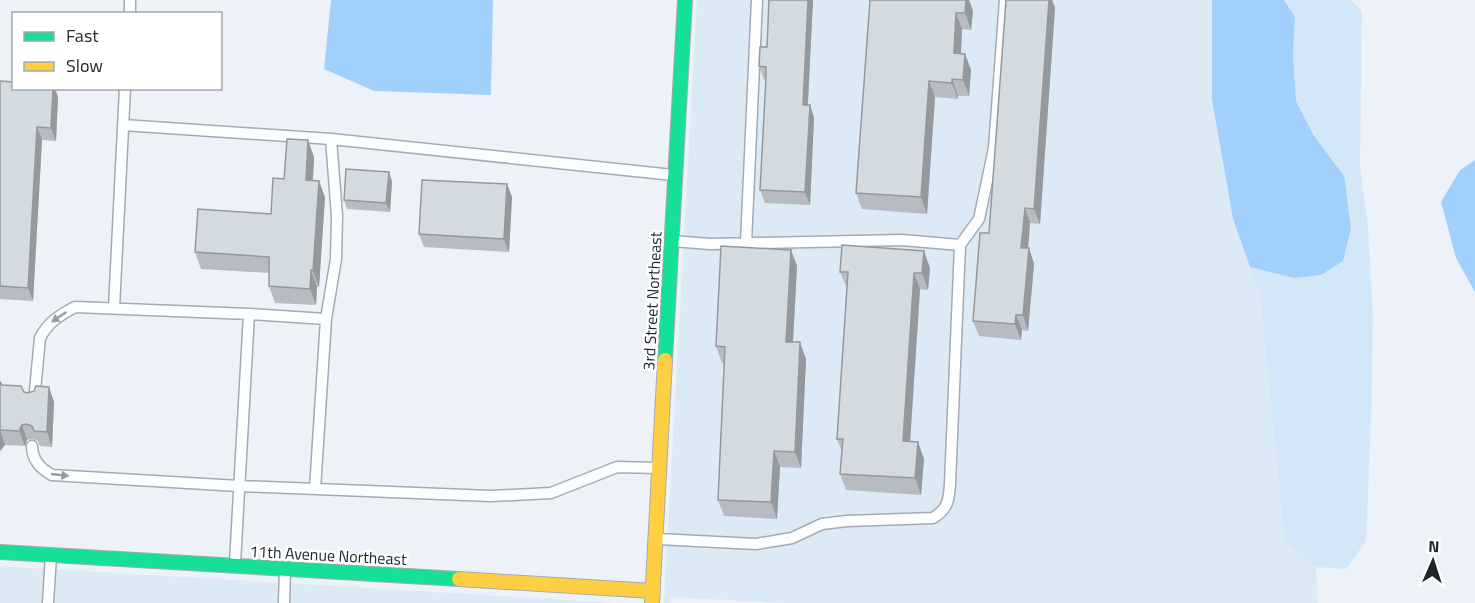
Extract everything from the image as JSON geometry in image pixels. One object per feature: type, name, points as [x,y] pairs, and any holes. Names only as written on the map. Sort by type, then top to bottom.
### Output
[{"type":"street","name":"3rd Street Northeast","points":[[653,597],[685,0]]},
{"type":"street","name":"11th Avenue Northeast","points":[[0,552],[285,569],[653,597]]},
{"type":"lane","points":[[746,243],[758,0]]},
{"type":"lane","points":[[656,539],[756,543],[792,538],[822,524],[933,518],[944,511],[948,502],[950,484],[960,245],[979,219],[994,148],[1005,0]]},
{"type":"lane","points":[[114,308],[125,90]]},
{"type":"lane","points":[[123,125],[331,139],[676,176]]},
{"type":"lane","points":[[315,489],[326,318],[336,259],[337,226],[331,139]]},
{"type":"lane","points":[[672,241],[710,244],[902,240],[960,245]]},
{"type":"lane","points":[[34,401],[38,348],[44,330],[54,318],[75,307],[326,318]]},
{"type":"lane","points":[[235,566],[249,315]]},
{"type":"lane","points":[[32,446],[32,452],[41,469],[52,476],[491,496],[551,493],[617,467],[660,468]]},
{"type":"lane","points":[[48,603],[51,555]]},
{"type":"lane","points":[[284,603],[285,569]]},
{"type":"shaded area","points":[[697,0],[1212,0],[1212,100],[1233,219],[1260,294],[1284,540],[1316,567],[1318,603],[781,603],[671,597],[670,603],[664,603]]},
{"type":"shaded area","points":[[1284,0],[1351,0],[1362,11],[1360,166],[1368,227],[1373,318],[1371,419],[1366,541],[1346,569],[1316,567],[1284,540],[1260,294],[1250,267],[1293,278],[1344,177],[1314,136],[1296,101],[1293,56],[1295,17]]},
{"type":"shaded area","points":[[0,566],[617,603],[0,603]]},
{"type":"water","points":[[331,0],[493,0],[491,95],[374,91],[324,69]]},
{"type":"water","points":[[1212,0],[1284,0],[1295,17],[1293,56],[1296,101],[1314,136],[1344,176],[1351,228],[1343,261],[1321,275],[1293,278],[1250,267],[1233,219],[1212,100]]},
{"type":"water","points":[[1475,160],[1475,292],[1456,258],[1441,202],[1460,170]]},
{"type":"building","points":[[769,0],[808,0],[803,105],[810,105],[805,192],[760,190],[766,67],[759,66],[760,47],[767,47]]},
{"type":"building","points":[[870,0],[966,0],[965,13],[956,13],[954,53],[965,54],[963,80],[952,79],[952,83],[929,81],[921,197],[856,193]]},
{"type":"building","points":[[1006,0],[1049,0],[1034,209],[1025,208],[1021,248],[1029,248],[1023,315],[1016,315],[1015,324],[973,321],[980,233],[989,233]]},
{"type":"building","points":[[0,81],[12,82],[12,90],[53,90],[51,128],[37,127],[28,288],[0,286]]},
{"type":"building","points":[[287,139],[308,140],[306,180],[319,181],[310,289],[269,286],[269,257],[195,252],[198,209],[271,214],[273,178],[284,179]]},
{"type":"building","points":[[346,169],[389,172],[386,203],[344,200]]},
{"type":"building","points":[[422,180],[507,184],[504,239],[419,234]]},
{"type":"building","points":[[842,245],[924,251],[922,273],[914,273],[903,441],[918,442],[915,478],[840,474],[843,439],[837,439],[848,272],[840,272]]},
{"type":"building","points":[[721,246],[791,250],[786,342],[800,342],[795,452],[774,451],[771,502],[718,500],[725,347],[716,346]]},
{"type":"building","points":[[0,382],[2,385],[21,386],[24,392],[28,393],[34,391],[36,386],[49,387],[47,432],[34,431],[32,426],[27,424],[22,425],[19,431],[0,430]]},
{"type":"traffic: fast","points":[[665,360],[685,0]]},
{"type":"traffic: fast","points":[[0,552],[459,579]]},
{"type":"traffic: slow","points":[[652,603],[665,360]]},
{"type":"traffic: slow","points":[[459,579],[653,591]]}]
